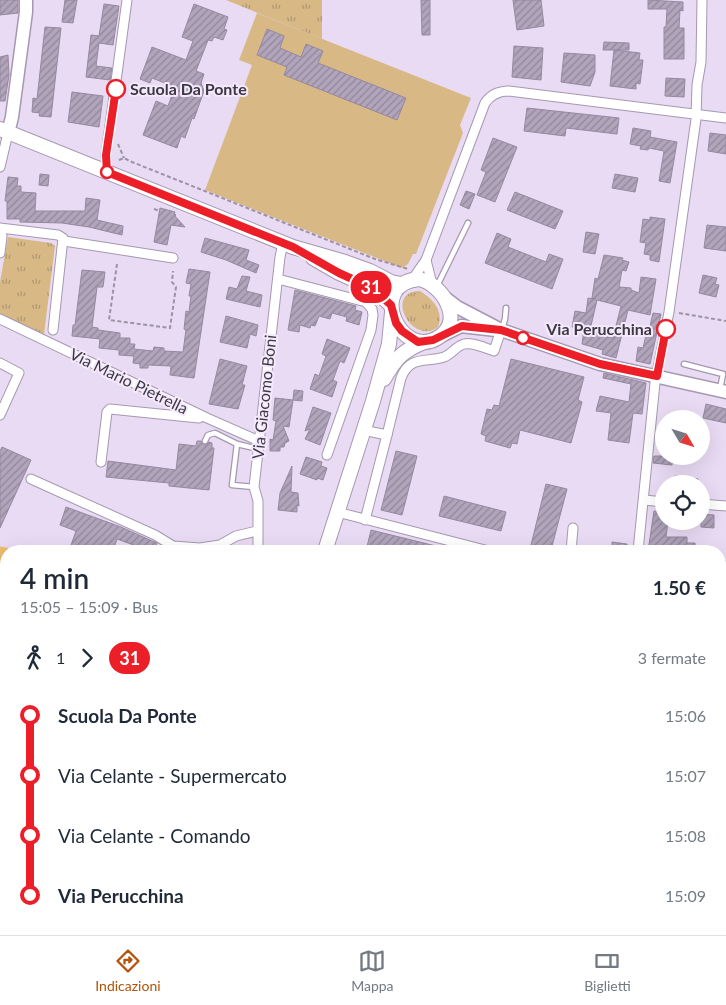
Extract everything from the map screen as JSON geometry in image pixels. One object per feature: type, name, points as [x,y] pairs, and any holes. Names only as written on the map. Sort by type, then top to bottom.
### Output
[{"type":"main road","points":[[26,0],[15,98],[4,131],[288,245],[345,262],[370,271],[391,282],[408,277],[419,279],[437,289],[457,307],[501,330],[600,364],[723,391]]},
{"type":"main road","points":[[288,245],[339,273],[372,288],[391,309],[396,323],[402,331],[418,342],[433,340],[462,326],[501,330]]},
{"type":"main road","points":[[327,545],[389,344],[391,309],[396,291],[408,277]]},
{"type":"main road","points":[[437,289],[448,304],[450,314],[447,329],[441,336]]},
{"type":"main road","points":[[372,401],[389,369],[401,354],[424,342]]},
{"type":"street","points":[[107,172],[106,155],[127,0]]},
{"type":"street","points":[[639,545],[657,376],[669,312],[696,114],[697,85],[701,62],[702,0]]},
{"type":"street","points":[[408,277],[426,260],[485,103],[491,95],[502,91],[509,91],[726,118]]},
{"type":"street","points":[[0,167],[4,131]]},
{"type":"street","points":[[0,253],[2,236],[0,229],[58,235],[64,241],[173,258]]},
{"type":"street","points":[[53,330],[64,241]]},
{"type":"street","name":"Via Giacomo Boni","points":[[258,545],[258,501],[254,487],[278,279],[288,245]]},
{"type":"street","points":[[426,260],[437,289]]},
{"type":"street","points":[[278,279],[366,302],[372,308],[373,315],[369,338],[327,455]]},
{"type":"street","name":"Via Mario Pietrella","points":[[0,319],[207,418],[259,445]]},
{"type":"street","points":[[365,520],[401,378],[408,367],[420,360],[444,357],[460,345],[466,343],[494,351],[501,330]]},
{"type":"street","points":[[0,363],[19,373],[0,415]]},
{"type":"street","points":[[101,462],[107,412],[110,409],[207,418]]},
{"type":"street","points":[[363,430],[387,435]]},
{"type":"street","points":[[31,479],[155,535],[171,545]]},
{"type":"street","points":[[644,500],[655,501]]},
{"type":"street","points":[[710,505],[726,506]]},
{"type":"street","points":[[337,512],[465,545]]},
{"type":"street","points":[[572,545],[573,528]]},
{"type":"street","points":[[220,545],[236,536],[257,531]]},
{"type":"lane","points":[[437,289],[468,223]]},
{"type":"lane","points":[[501,330],[506,308]]},
{"type":"lane","points":[[684,364],[723,374],[723,391]]},
{"type":"lane","points":[[205,441],[208,435],[215,433],[237,444],[259,445]]},
{"type":"lane","points":[[237,444],[232,484],[254,487]]},
{"type":"path","points":[[119,160],[124,158],[375,259],[406,269],[408,277]]},
{"type":"path","points":[[154,210],[160,211]]},
{"type":"path","points":[[117,264],[109,320],[170,328],[176,287],[172,282],[173,271]]},
{"type":"path","points":[[669,312],[726,321]]},
{"type":"green space","points":[[226,0],[322,0],[322,39]]},
{"type":"green space","points":[[257,13],[471,98],[460,125],[463,133],[416,254],[413,254],[408,264],[402,268],[205,190],[252,65],[239,60]]},
{"type":"green space","points":[[8,237],[51,243],[55,246],[44,335],[0,314],[0,282]]},
{"type":"green space","points":[[420,291],[433,302],[440,316],[438,327],[428,331],[419,330],[411,324],[405,316],[403,308],[404,299],[409,293]]},
{"type":"building","points":[[0,0],[18,0],[18,13],[0,15]]},
{"type":"building","points":[[65,0],[77,0],[73,23],[62,22]]},
{"type":"building","points":[[421,0],[430,0],[430,35],[422,35]]},
{"type":"building","points":[[513,0],[541,0],[544,26],[517,30]]},
{"type":"building","points":[[648,0],[683,2],[683,11],[680,10],[679,28],[684,28],[684,59],[664,59],[664,27],[666,27],[667,9],[648,9]]},
{"type":"building","points":[[104,4],[119,6],[113,45],[99,43],[96,66],[112,68],[110,80],[86,77],[91,35],[99,36]]},
{"type":"building","points":[[194,4],[228,17],[224,29],[227,30],[223,40],[214,37],[212,41],[208,40],[196,71],[204,74],[201,83],[204,91],[185,138],[181,136],[177,148],[143,135],[156,101],[168,106],[175,87],[152,78],[150,83],[140,79],[152,47],[186,60],[193,41],[182,37]]},
{"type":"building","points":[[45,27],[61,28],[51,117],[39,116],[40,113],[32,112],[33,98],[37,99]]},
{"type":"building","points":[[267,29],[284,36],[280,48],[301,57],[306,44],[323,51],[318,63],[406,98],[397,120],[284,75],[287,67],[257,55]]},
{"type":"building","points":[[604,42],[629,43],[629,50],[603,50]]},
{"type":"building","points":[[514,46],[543,48],[541,80],[512,77]]},
{"type":"building","points":[[614,50],[640,53],[639,60],[643,60],[640,84],[636,83],[636,89],[610,86]]},
{"type":"building","points":[[564,53],[595,55],[595,72],[590,86],[561,82]]},
{"type":"building","points":[[8,55],[9,75],[5,101],[0,101],[0,57]]},
{"type":"building","points":[[666,78],[685,79],[684,97],[665,96]]},
{"type":"building","points":[[72,92],[103,96],[99,127],[68,122]]},
{"type":"building","points":[[527,108],[619,118],[617,134],[566,128],[565,136],[524,131]]},
{"type":"building","points":[[633,128],[651,131],[650,137],[677,142],[670,183],[659,181],[664,151],[649,148],[648,150],[640,149],[641,146],[630,144]]},
{"type":"building","points":[[710,133],[726,135],[726,154],[708,151]]},
{"type":"building","points":[[493,138],[517,147],[495,202],[477,195],[486,172],[481,170]]},
{"type":"building","points":[[40,174],[49,175],[48,186],[39,185]]},
{"type":"building","points":[[615,174],[638,178],[635,192],[612,188]]},
{"type":"building","points":[[8,177],[18,178],[17,186],[21,186],[21,192],[36,193],[35,211],[85,211],[86,198],[100,200],[97,220],[123,226],[122,235],[62,223],[20,222],[20,219],[7,219],[7,201],[5,201]]},
{"type":"building","points":[[466,191],[475,194],[469,209],[460,205]]},
{"type":"building","points":[[515,192],[563,211],[555,229],[507,210]]},
{"type":"building","points":[[160,208],[175,212],[174,215],[185,227],[171,225],[167,245],[154,242]]},
{"type":"building","points":[[650,217],[665,219],[659,262],[650,260],[650,255],[644,254],[646,243],[640,242],[643,219],[650,220]]},
{"type":"building","points":[[707,225],[726,227],[726,251],[704,248]]},
{"type":"building","points":[[586,232],[599,234],[595,254],[583,252]]},
{"type":"building","points":[[497,233],[511,239],[508,247],[546,262],[549,254],[563,259],[552,289],[485,263]]},
{"type":"building","points":[[205,238],[249,250],[246,260],[259,265],[256,273],[201,252]]},
{"type":"building","points":[[604,255],[623,258],[622,260],[629,262],[626,271],[622,270],[619,287],[631,288],[631,290],[639,293],[641,277],[656,279],[650,315],[628,310],[616,358],[602,354],[603,350],[582,344],[584,329],[572,327],[575,311],[586,313],[588,298],[596,299],[592,298],[595,278],[598,279]],"holes":[[[597,300],[621,306],[613,338],[597,335],[598,331],[590,330]]]},
{"type":"building","points":[[189,269],[210,272],[194,378],[170,375],[171,366],[148,365],[148,368],[140,368],[140,364],[133,363],[134,356],[119,355],[119,350],[99,348],[100,339],[72,336],[82,270],[105,272],[103,287],[97,287],[92,327],[98,328],[98,330],[120,333],[120,338],[130,338],[130,344],[135,344],[134,349],[153,351],[154,347],[164,348],[164,351],[183,352],[186,311],[189,312],[191,296],[189,296],[191,284],[186,283]]},
{"type":"building","points":[[703,275],[717,278],[715,284],[719,285],[716,297],[699,293]]},
{"type":"building","points":[[242,276],[250,277],[246,291],[262,295],[260,307],[226,299],[229,287],[237,289]]},
{"type":"building","points":[[295,290],[356,306],[355,310],[362,312],[359,325],[346,321],[347,317],[332,313],[330,319],[319,316],[315,326],[311,325],[310,328],[300,325],[299,332],[288,330]]},
{"type":"building","points":[[653,313],[661,314],[650,364],[636,361],[638,347],[643,348]]},
{"type":"building","points":[[226,316],[258,325],[256,336],[250,334],[247,348],[220,342]]},
{"type":"building","points":[[327,339],[350,348],[344,363],[340,361],[333,380],[337,382],[332,397],[310,389],[315,374],[319,376],[326,356],[322,354]]},
{"type":"building","points":[[220,359],[247,366],[242,385],[245,385],[238,409],[209,404]]},
{"type":"building","points":[[511,359],[584,377],[578,400],[582,402],[571,443],[520,430],[517,444],[512,443],[510,448],[485,441],[486,436],[481,434],[487,409],[492,410],[494,405],[499,406]]},
{"type":"building","points":[[604,373],[646,383],[642,414],[633,413],[629,443],[608,440],[611,413],[596,411],[600,396],[629,402],[631,384],[603,378]]},
{"type":"building","points":[[294,390],[303,391],[302,401],[293,400]]},
{"type":"building","points":[[275,398],[293,400],[289,427],[283,426],[289,441],[285,443],[284,447],[280,447],[280,451],[270,451],[270,439],[273,440],[276,421],[273,420]]},
{"type":"building","points":[[706,404],[726,409],[726,423],[710,420],[710,410],[705,410]]},
{"type":"building","points":[[313,407],[331,413],[320,445],[305,439],[310,429],[305,431]]},
{"type":"building","points":[[197,441],[201,441],[205,445],[209,442],[212,443],[212,448],[214,448],[209,490],[169,486],[169,483],[106,477],[108,461],[176,470],[179,444],[196,446]]},
{"type":"building","points":[[2,447],[31,460],[0,528],[0,451]]},
{"type":"building","points":[[396,451],[417,456],[402,515],[381,510]]},
{"type":"building","points":[[306,457],[322,462],[321,466],[327,468],[323,480],[317,478],[317,480],[300,474]]},
{"type":"building","points":[[292,466],[291,492],[298,493],[299,506],[297,505],[297,512],[278,510],[280,493]]},
{"type":"building","points":[[546,484],[567,489],[552,545],[531,545]]},
{"type":"building","points":[[444,496],[506,512],[501,531],[439,516]]},
{"type":"building","points":[[66,507],[121,527],[157,543],[156,545],[134,545],[117,539],[115,545],[71,545],[76,531],[60,525]]},
{"type":"building","points":[[654,511],[655,530],[667,530],[666,537],[687,537],[687,543],[695,543],[695,545],[649,545]]},
{"type":"building","points":[[710,515],[714,515],[714,528],[710,528]]},
{"type":"building","points":[[371,530],[432,545],[367,545]]},
{"type":"building","points":[[612,542],[627,544],[627,545],[612,545]]},
{"type":"bus line","name":"31","points":[[116,89],[106,155],[107,172],[293,247],[339,273],[365,284],[391,305],[396,323],[402,331],[418,342],[433,340],[462,326],[501,330],[600,364],[657,376],[666,329]]},
{"type":"place","name":"Scuola Da Ponte","points":[[116,89]]},
{"type":"place","name":"Via Perucchina","points":[[666,329]]}]
